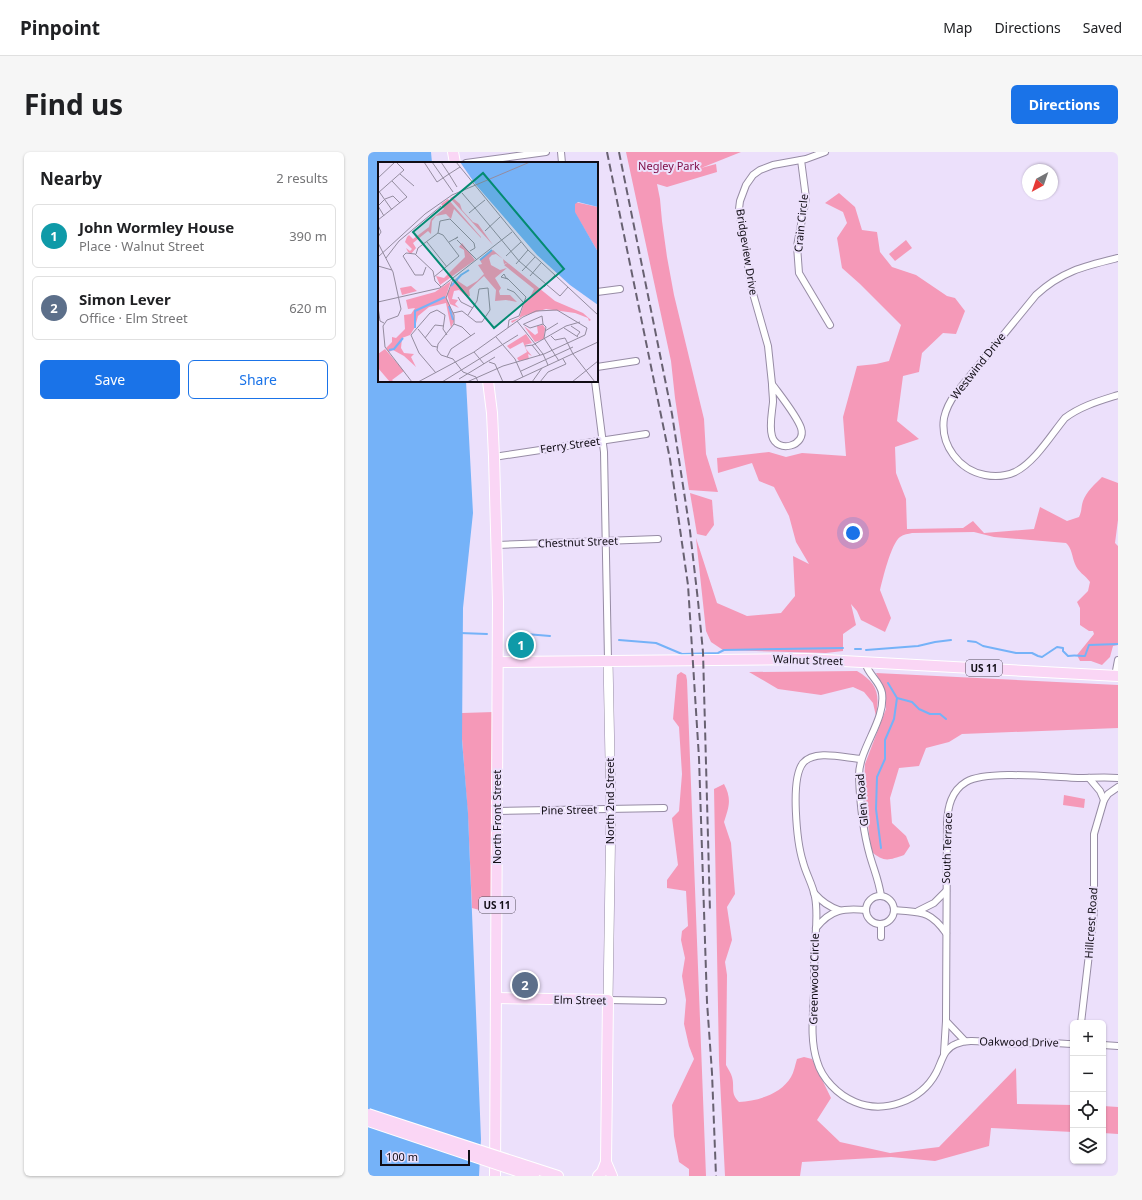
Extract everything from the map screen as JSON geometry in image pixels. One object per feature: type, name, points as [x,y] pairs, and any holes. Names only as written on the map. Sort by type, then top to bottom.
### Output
[{"type":"main road","points":[[453,152],[455,162]]},
{"type":"main road","name":"North Front Street","points":[[488,382],[492,413],[497,545],[498,811],[495,1176]]},
{"type":"main road","name":"Walnut Street","points":[[498,662],[768,658],[1116,676]]},
{"type":"main road","name":"Elm Street","points":[[496,998],[608,1000]]},
{"type":"main road","name":"North 2nd Street","points":[[606,1162],[608,1000]]},
{"type":"main road","points":[[368,1114],[517,1167],[534,1176]]},
{"type":"main road","points":[[368,1121],[517,1167],[558,1176]]},
{"type":"main road","points":[[598,1176],[604,1168],[606,1162]]},
{"type":"main road","points":[[606,1162],[612,1176]]},
{"type":"street","points":[[473,162],[546,152]]},
{"type":"street","points":[[561,152],[562,162]]},
{"type":"street","name":"Bridgeview Drive","points":[[772,384],[801,428],[799,439],[790,446],[781,446],[772,438],[771,424],[773,402],[768,346],[752,290],[739,209],[740,201],[748,182],[753,175],[760,170],[773,165],[814,157],[825,152]]},
{"type":"street","name":"Crain Circle","points":[[801,160],[806,198],[797,246],[799,273],[830,325]]},
{"type":"street","name":"Westwind Drive","points":[[1118,258],[1068,272],[1051,282],[1036,295],[956,393],[946,411],[944,434],[951,451],[959,462],[967,468],[974,472],[989,475],[1007,475],[1014,473],[1026,465],[1065,418],[1088,405],[1118,394]]},
{"type":"street","points":[[598,292],[620,289]]},
{"type":"street","points":[[598,367],[636,361]]},
{"type":"street","name":"North 2nd Street","points":[[595,382],[604,440],[611,810],[608,1000]]},
{"type":"street","name":"Ferry Street","points":[[494,457],[646,434]]},
{"type":"street","name":"Chestnut Street","points":[[497,545],[658,540]]},
{"type":"street","points":[[1116,676],[1118,660]]},
{"type":"street","name":"Glen Road","points":[[865,662],[867,670],[879,686],[882,700],[878,719],[861,759],[859,777],[864,827],[870,856],[879,882],[881,896]]},
{"type":"street","name":"Greenwood Circle","points":[[861,759],[834,756],[815,756],[804,762],[798,773],[796,786],[799,842],[803,863],[814,893],[816,905],[813,1016],[814,1048],[818,1064],[821,1071],[834,1089],[849,1099],[865,1105],[881,1106],[898,1103],[916,1094],[927,1085],[936,1073],[944,1053],[946,1020]]},
{"type":"street","name":"South Terrace","points":[[946,1020],[946,891],[948,810],[952,798],[961,786],[972,780],[988,776],[1118,778]]},
{"type":"street","points":[[1089,778],[1100,791],[1104,800]]},
{"type":"street","points":[[1104,800],[1108,794],[1118,787]]},
{"type":"street","name":"Hillcrest Road","points":[[1081,1020],[1094,911],[1094,834],[1104,800]]},
{"type":"street","name":"Pine Street","points":[[498,811],[664,808]]},
{"type":"street","points":[[918,912],[934,902],[946,891]]},
{"type":"street","points":[[814,893],[820,900],[831,907],[840,910],[866,910]]},
{"type":"street","points":[[881,896],[892,902],[894,910],[890,920],[881,924],[876,923],[869,918],[866,910],[872,899],[881,896]]},
{"type":"street","points":[[816,928],[828,915],[840,910]]},
{"type":"street","points":[[894,910],[918,912],[930,916],[940,924],[946,933]]},
{"type":"street","points":[[881,924],[881,937]]},
{"type":"street","name":"Elm Street","points":[[608,1000],[663,1001]]},
{"type":"street","points":[[944,1053],[954,1044],[965,1041],[946,1020]]},
{"type":"street","name":"Oakwood Drive","points":[[965,1041],[1070,1044]]},
{"type":"street","points":[[1106,1045],[1118,1046]]},
{"type":"green space","name":"Negley Park","points":[[626,152],[741,152],[701,168],[716,164],[717,172],[667,187],[657,184],[674,295],[704,419],[706,454],[718,492],[689,490],[671,361]]},
{"type":"green space","points":[[839,193],[855,207],[862,230],[877,232],[880,252],[892,267],[916,275],[947,296],[955,298],[965,311],[956,334],[943,333],[922,353],[919,372],[903,376],[897,421],[919,439],[895,447],[896,473],[906,499],[907,529],[963,528],[973,521],[984,533],[1034,529],[1040,507],[1067,521],[1079,517],[1086,494],[1102,477],[1118,483],[1118,520],[1115,543],[1118,546],[1118,645],[1113,646],[1110,657],[1102,665],[1091,661],[1080,661],[1077,655],[1094,634],[1093,631],[1089,631],[1080,625],[1080,608],[1077,602],[1088,591],[1090,582],[1076,567],[1068,545],[1066,543],[994,537],[974,532],[912,533],[900,537],[891,554],[880,590],[891,618],[885,632],[861,620],[857,611],[851,604],[856,625],[843,634],[843,651],[826,653],[723,650],[711,642],[706,631],[696,538],[717,603],[747,616],[781,613],[795,596],[793,556],[809,564],[796,542],[789,516],[774,487],[759,481],[752,463],[718,473],[717,458],[769,452],[786,457],[802,453],[846,456],[843,417],[857,366],[889,361],[901,325],[842,268],[837,238],[847,223],[843,212],[825,203]]},
{"type":"green space","points":[[906,240],[912,248],[895,261],[889,254]]},
{"type":"green space","points":[[690,493],[712,500],[714,525],[706,536],[697,534]]},
{"type":"green space","points":[[857,671],[864,675],[876,689],[878,701],[876,716],[873,703],[864,692],[853,687],[821,695],[778,689],[749,672]]},
{"type":"green space","points":[[681,672],[686,675],[687,680],[706,1176],[689,1176],[689,1169],[679,1162],[674,1136],[672,1105],[694,1059],[689,1046],[684,1024],[686,1000],[682,976],[685,958],[681,940],[682,931],[688,926],[686,891],[667,888],[667,880],[678,865],[672,818],[679,811],[682,774],[679,727],[673,719],[677,675]]},
{"type":"green space","points":[[876,673],[1118,685],[1118,728],[962,734],[949,742],[926,748],[919,766],[899,768],[890,798],[892,823],[906,836],[910,846],[904,855],[890,859],[883,859],[871,851],[864,788],[865,764],[886,709],[884,689]]},
{"type":"green space","points":[[494,712],[491,913],[472,908],[468,817],[462,739],[462,713]]},
{"type":"green space","points":[[724,784],[727,789],[729,799],[724,822],[731,843],[735,894],[727,907],[732,940],[725,962],[727,975],[726,1065],[732,1077],[736,1099],[739,1102],[768,1096],[781,1088],[791,1077],[797,1059],[804,1057],[812,1059],[831,1098],[817,1120],[840,1142],[890,1153],[939,1147],[1016,1068],[1017,1104],[1070,1105],[1070,1132],[991,1128],[989,1146],[935,1161],[891,1157],[802,1162],[800,1176],[725,1176],[719,1061],[714,789]]},
{"type":"green space","points":[[1064,795],[1085,799],[1084,808],[1063,805]]},
{"type":"green space","points":[[1106,1106],[1118,1107],[1118,1134],[1106,1133]]},
{"type":"water","points":[[368,152],[431,152],[432,162],[378,162],[378,382],[466,382],[473,513],[463,608],[462,740],[468,813],[481,1139],[479,1176],[368,1176]]},
{"type":"waterway","points":[[460,633],[487,634]]},
{"type":"waterway","points":[[514,633],[550,636]]},
{"type":"waterway","points":[[619,640],[656,643],[682,654],[718,653],[724,650],[843,648]]},
{"type":"waterway","points":[[866,650],[918,646],[951,640]]},
{"type":"waterway","points":[[968,641],[976,642],[983,646],[1016,653],[1032,653],[1042,657],[1057,647],[1063,648],[1063,651],[1068,656],[1085,656],[1089,645],[1118,644]]},
{"type":"waterway","points":[[855,649],[861,649]]},
{"type":"waterway","points":[[881,848],[876,809],[877,777],[885,759],[885,740],[894,719],[897,698],[888,683]]},
{"type":"waterway","points":[[897,698],[912,702],[919,709],[930,714],[940,714],[946,719]]},
{"type":"railway","points":[[607,152],[670,459],[688,585],[699,758],[707,1002],[712,1073],[716,1176]]},
{"type":"railway","points":[[619,152],[672,414],[690,531],[703,652],[710,912]]},
{"type":"place","name":"John Wormley House","points":[[521,645]]},
{"type":"place","name":"Simon Lever","points":[[525,985]]}]
